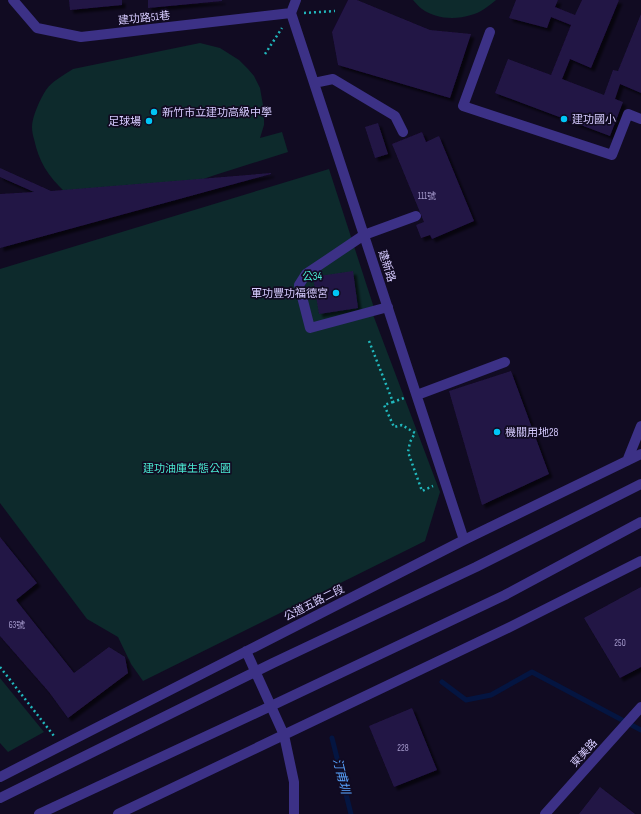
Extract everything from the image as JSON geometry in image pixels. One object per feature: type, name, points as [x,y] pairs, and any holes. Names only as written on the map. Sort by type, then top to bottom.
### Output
[{"type":"street","name":"建功路51巷","points":[[13,0],[37,28],[81,37],[291,14]]},
{"type":"street","points":[[291,14],[296,0]]},
{"type":"street","name":"建新路","points":[[291,14],[464,540]]},
{"type":"street","points":[[490,32],[463,106],[612,155],[628,114],[641,119]]},
{"type":"street","points":[[314,83],[333,79],[395,116],[403,132]]},
{"type":"street","points":[[388,307],[310,328],[299,286],[306,274],[364,235],[416,216]]},
{"type":"street","points":[[417,395],[505,362]]},
{"type":"street","points":[[627,461],[641,426]]},
{"type":"street","name":"公道五路二段","points":[[0,777],[464,540],[641,454]]},
{"type":"street","points":[[0,798],[256,672],[476,567],[641,484]]},
{"type":"street","points":[[39,814],[505,595],[641,522]]},
{"type":"street","points":[[118,814],[508,628],[641,561]]},
{"type":"street","points":[[246,651],[284,735],[294,782],[294,814]]},
{"type":"street","name":"東美路","points":[[545,814],[641,707]]},
{"type":"path","points":[[265,54],[291,14],[335,11]]},
{"type":"path","points":[[369,341],[393,402]]},
{"type":"path","points":[[404,398],[384,405],[394,427],[402,425],[415,433],[410,442],[408,452],[422,490],[432,486]]},
{"type":"path","points":[[0,667],[54,736]]},
{"type":"green space","points":[[413,0],[496,0],[474,14],[459,18],[446,18],[427,12]]},
{"type":"green space","points":[[200,43],[220,48],[239,60],[254,76],[260,88],[264,111],[264,125],[260,138],[282,132],[288,152],[116,209],[0,221],[65,192],[45,168],[36,147],[32,132],[33,118],[44,94],[51,84],[73,69]]},
{"type":"green space","name":"建功油庫生態公園","points":[[329,169],[375,311],[372,312],[440,492],[425,541],[143,681],[131,664],[118,637],[87,619],[0,503],[0,269]]},
{"type":"green space","points":[[0,678],[44,732],[8,752],[0,743]]},
{"type":"building","points":[[69,0],[122,0],[122,5],[70,10]]},
{"type":"building","points":[[148,0],[222,0],[222,1],[148,8]]},
{"type":"building","points":[[348,0],[357,0],[430,30],[471,34],[450,98],[338,65],[332,32]]},
{"type":"building","points":[[516,0],[558,0],[555,7],[575,15],[582,0],[619,0],[591,68],[570,59],[562,79],[604,95],[613,70],[618,71],[641,14],[641,93],[620,84],[615,99],[623,102],[610,136],[495,93],[508,59],[551,75],[571,25],[551,17],[547,28],[509,18]]},
{"type":"building","points":[[378,123],[388,154],[375,158],[365,127]]},
{"type":"building","points":[[422,132],[426,142],[439,136],[474,221],[432,239],[430,235],[421,238],[416,225],[424,222],[392,144]]},
{"type":"building","points":[[0,168],[51,191],[271,174],[0,248],[0,194],[34,192],[0,177]]},
{"type":"building","name":"軍功豐功福德宮","points":[[353,271],[358,308],[319,314],[313,277]]},
{"type":"building","name":"機關用地28","points":[[511,371],[549,474],[482,505],[449,391]]},
{"type":"building","points":[[0,537],[37,583],[16,600],[74,673],[109,647],[125,657],[128,673],[68,718],[49,692],[0,636]]},
{"type":"building","points":[[641,587],[641,667],[620,678],[584,618]]},
{"type":"building","points":[[412,708],[437,770],[394,787],[369,726]]},
{"type":"building","points":[[600,787],[635,814],[579,814]]},
{"type":"waterway","points":[[442,682],[466,700],[491,695],[532,672],[641,730]]},
{"type":"waterway","name":"汀甫圳","points":[[332,738],[351,814]]},
{"type":"place","name":"新竹市立建功高級中學","points":[[154,112]]},
{"type":"place","name":"建功國小","points":[[564,119]]},
{"type":"place","name":"足球場","points":[[149,121]]},
{"type":"place","name":"軍功豐功福德宮","points":[[336,293]]},
{"type":"place","name":"機關用地28","points":[[497,432]]},
{"type":"park label","name":"公34","points":[[312,276]]}]
